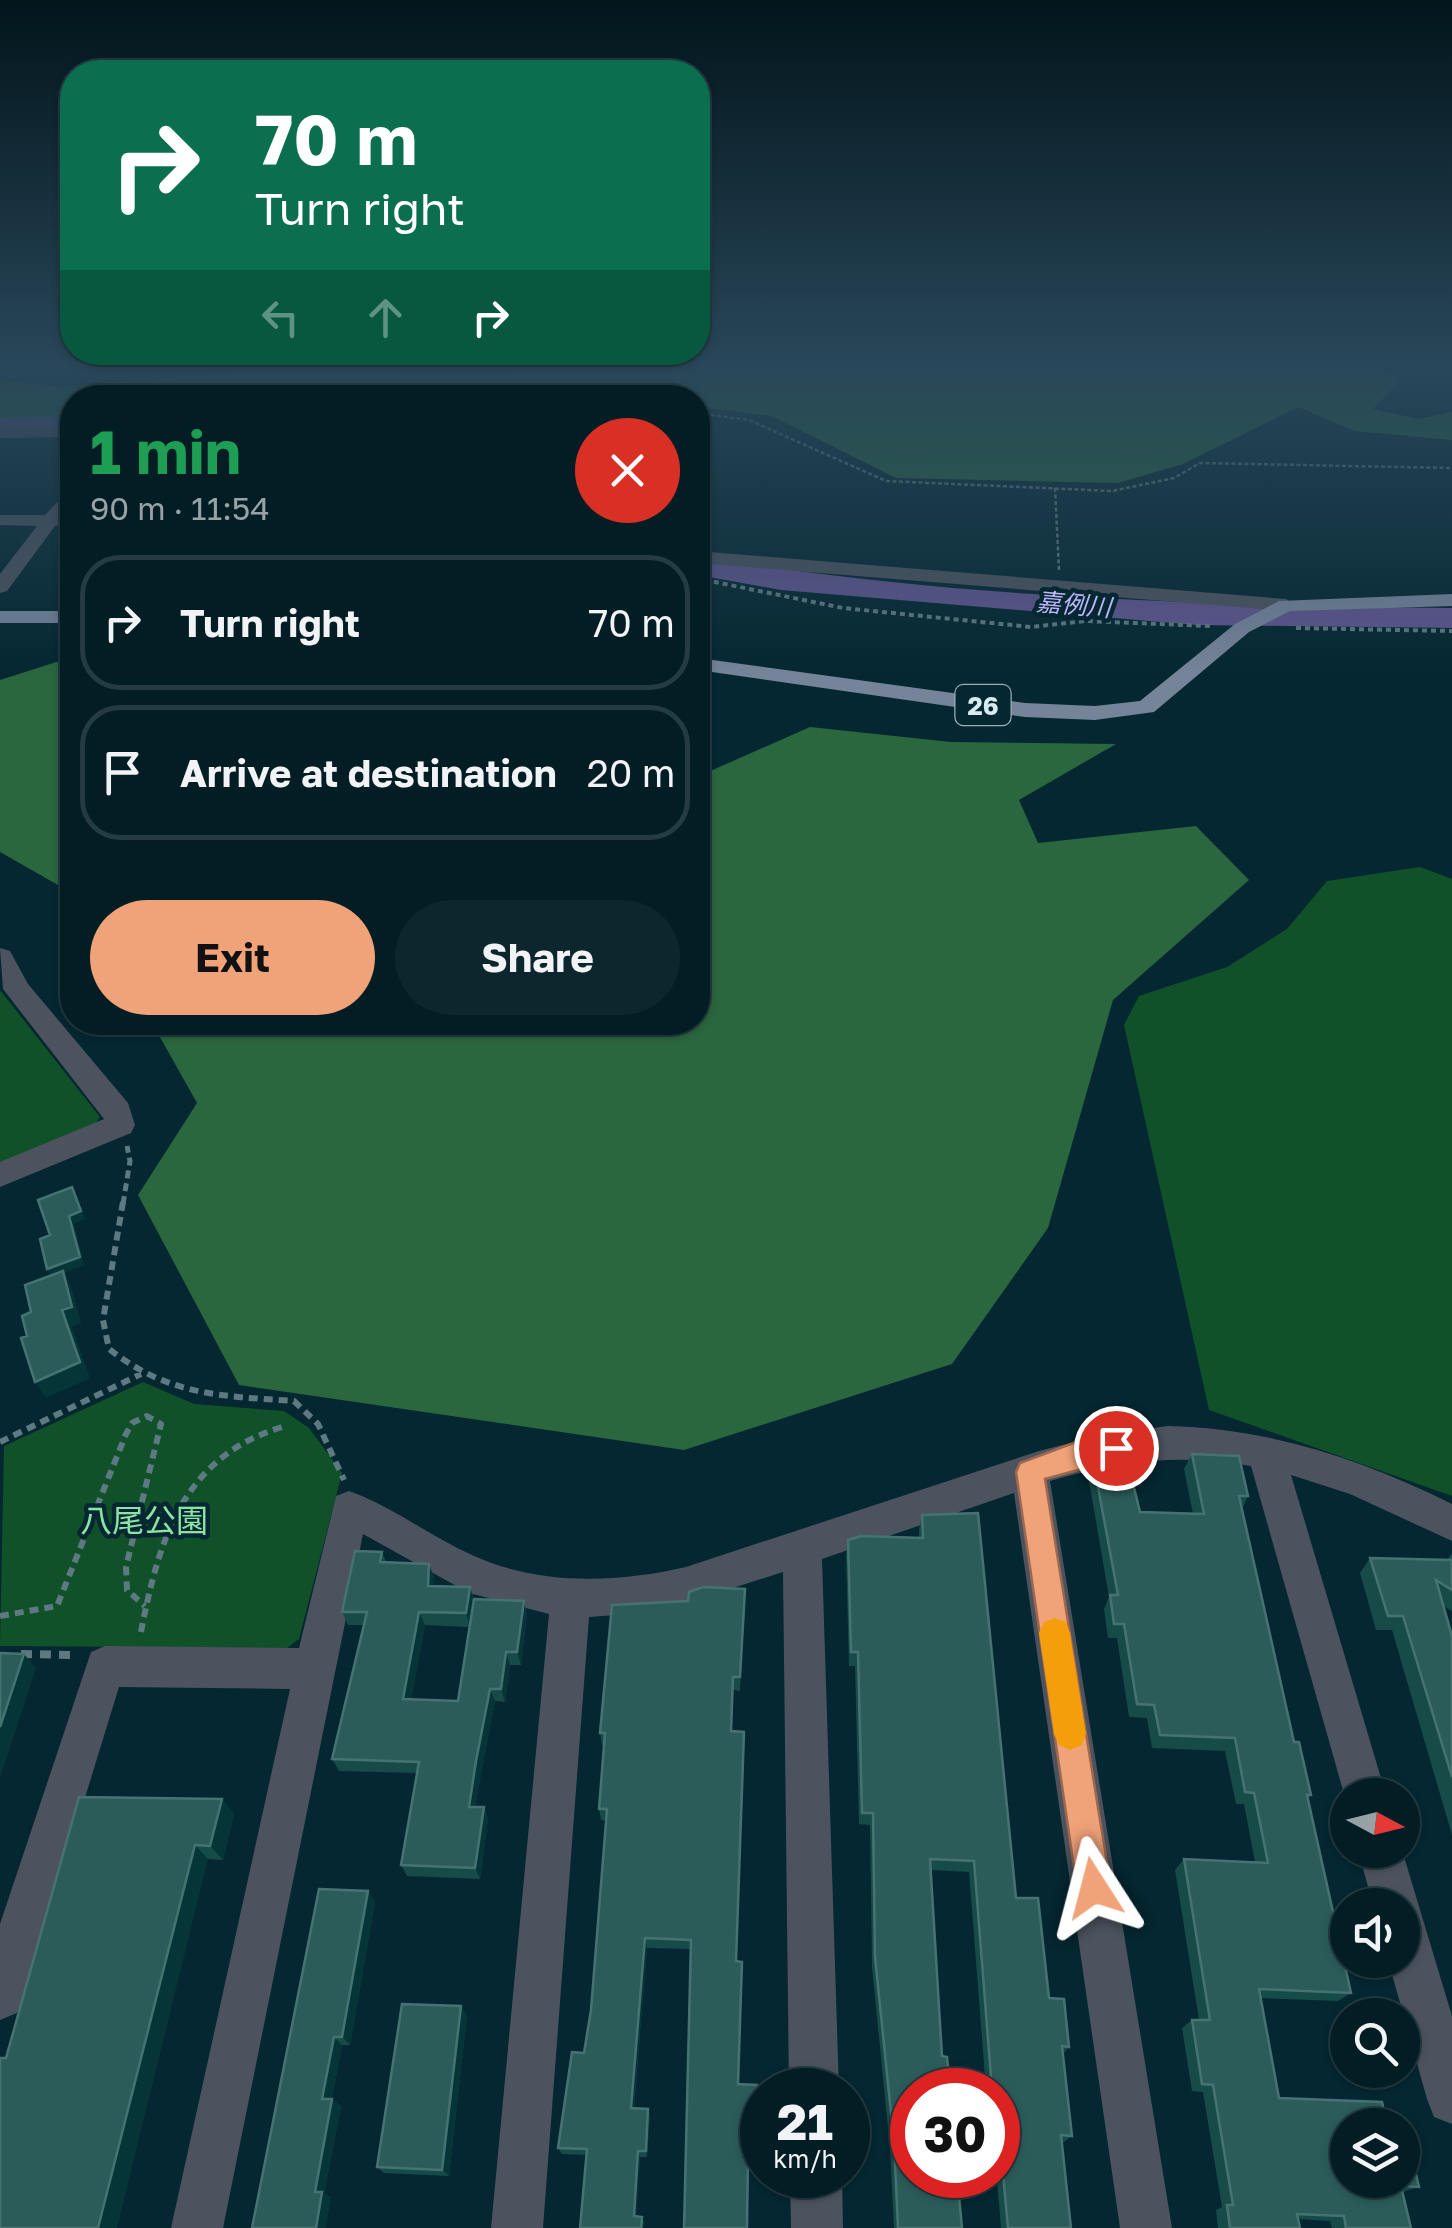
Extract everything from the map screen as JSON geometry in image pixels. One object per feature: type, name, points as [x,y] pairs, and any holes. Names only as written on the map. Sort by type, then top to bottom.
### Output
[{"type":"main road","name":"26","points":[[710,666],[1025,710],[1095,713],[1146,707],[1242,628],[1286,606],[1452,600]]},
{"type":"main road","points":[[0,617],[60,617]]},
{"type":"street","points":[[0,588],[60,507]]},
{"type":"street","points":[[0,520],[60,520]]},
{"type":"street","points":[[710,558],[1286,606]]},
{"type":"street","points":[[0,956],[17,990],[117,1111],[120,1124],[0,1175]]},
{"type":"street","points":[[197,2228],[348,1508],[386,1523],[458,1568],[506,1588],[572,1596],[660,1594],[1076,1455],[1154,1444],[1198,1443],[1266,1451],[1366,1483],[1452,1523]]},
{"type":"street","points":[[1266,1451],[1359,1778]]},
{"type":"street","points":[[1030,1472],[1146,2228]]},
{"type":"street","points":[[802,1547],[814,2068]]},
{"type":"street","points":[[517,2228],[572,1596]]},
{"type":"street","points":[[0,1996],[120,1665],[315,1669]]},
{"type":"street","points":[[1417,1978],[1452,2099]]},
{"type":"street","points":[[816,2198],[817,2228]]},
{"type":"path","points":[[859,469],[886,481],[1112,491],[1174,478],[1190,469]]},
{"type":"path","points":[[1055,488],[1060,586]]},
{"type":"path","points":[[710,580],[843,608],[1031,627],[1085,621],[1242,628]]},
{"type":"path","points":[[1320,628],[1452,632]]},
{"type":"path","points":[[120,1124],[130,1161],[103,1320],[109,1349],[142,1374],[202,1396],[294,1401],[318,1424],[342,1473],[348,1508]]},
{"type":"path","points":[[0,1442],[142,1374]]},
{"type":"path","points":[[0,1616],[57,1606],[126,1434],[132,1423],[147,1416],[162,1424],[126,1566],[127,1590],[145,1606]]},
{"type":"path","points":[[18,1654],[89,1656],[120,1665],[188,1488],[233,1444],[282,1427]]},
{"type":"green space","points":[[878,469],[1166,469],[1118,483],[896,478]]},
{"type":"green space","points":[[60,661],[60,886],[0,852],[0,680]]},
{"type":"green space","points":[[810,727],[951,742],[1116,744],[1019,800],[1038,843],[1196,826],[1249,880],[1113,1000],[1048,1228],[952,1364],[684,1450],[239,1385],[138,1195],[197,1103],[159,1035],[710,1035],[710,771]]},
{"type":"green space","points":[[1420,867],[1452,879],[1452,1496],[1209,1410],[1124,1025],[1139,996],[1227,967],[1287,929],[1327,881]]},
{"type":"green space","points":[[0,990],[100,1117],[94,1126],[0,1165]]},
{"type":"green space","name":"八尾公園","points":[[143,1382],[194,1404],[284,1411],[309,1428],[342,1473],[299,1639],[287,1648],[0,1646],[4,1446]]},
{"type":"building","points":[[72,1187],[81,1211],[69,1216],[80,1257],[47,1269],[40,1239],[50,1235],[38,1200]]},
{"type":"building","points":[[63,1271],[72,1307],[62,1310],[80,1362],[35,1382],[21,1338],[27,1336],[22,1316],[31,1312],[25,1285]]},
{"type":"building","points":[[1192,1454],[1239,1456],[1248,1496],[1239,1496],[1294,1742],[1299,1742],[1311,1795],[1307,1795],[1330,1898],[1330,1978],[1348,1978],[1351,1993],[1259,1989],[1279,2098],[1382,2102],[1383,2108],[1330,2108],[1330,2198],[1404,2198],[1411,2228],[1346,2228],[1344,2216],[1297,2214],[1300,2228],[1230,2228],[1227,2205],[1233,2205],[1213,2085],[1202,2084],[1192,2020],[1210,2020],[1184,1859],[1268,1863],[1254,1793],[1245,1792],[1235,1738],[1160,1735],[1154,1705],[1137,1704],[1124,1624],[1114,1624],[1110,1595],[1118,1595],[1093,1460],[1126,1455],[1140,1512],[1204,1514]]},
{"type":"building","points":[[978,1513],[1016,1898],[1038,1898],[1049,1998],[1064,1999],[1069,2047],[1062,2046],[1072,2136],[1061,2135],[1071,2228],[1008,2228],[1005,2198],[1020,2198],[1020,2068],[990,2068],[974,1861],[930,1859],[942,2056],[947,2057],[948,2068],[890,2068],[890,2103],[875,1957],[873,1813],[862,1813],[858,1652],[851,1652],[848,1540],[861,1536],[923,1538],[922,1515]]},
{"type":"building","points":[[355,1551],[382,1552],[380,1562],[429,1564],[428,1586],[470,1587],[466,1613],[419,1612],[403,1699],[458,1701],[474,1599],[524,1601],[517,1652],[506,1652],[501,1689],[490,1689],[476,1761],[469,1807],[484,1807],[475,1868],[401,1865],[419,1762],[332,1759],[367,1612],[342,1612]]},
{"type":"building","points":[[1370,1558],[1452,1560],[1452,1590],[1436,1580],[1452,1636],[1452,1777],[1403,1616],[1388,1616]]},
{"type":"building","points":[[703,1587],[745,1589],[740,1677],[733,1677],[731,1731],[744,1732],[736,1961],[742,1962],[740,2198],[747,2198],[747,2228],[684,2228],[691,1940],[645,1938],[631,2108],[648,2109],[646,2151],[638,2151],[634,2216],[642,2217],[641,2228],[580,2228],[587,2149],[558,2148],[572,2052],[584,2053],[591,2010],[607,1809],[599,1809],[605,1733],[600,1733],[612,1605],[688,1601],[689,1592]]},
{"type":"building","points":[[0,1653],[24,1654],[0,1727]]},
{"type":"building","points":[[79,1797],[222,1799],[210,1846],[195,1845],[98,2228],[0,2228],[0,2058],[6,2058]]},
{"type":"building","points":[[319,1889],[368,1891],[342,2037],[334,2037],[322,2099],[332,2099],[315,2192],[322,2192],[316,2228],[252,2228]]},
{"type":"building","points":[[402,2004],[461,2006],[442,2170],[377,2167]]},
{"type":"building","points":[[897,2198],[959,2198],[962,2228],[898,2228]]},
{"type":"waterway","name":"嘉例川","points":[[710,568],[781,580],[1197,615],[1452,618]]},
{"type":"slow traffic","points":[[1055,1633],[1070,1734]]},
{"type":"route","points":[[1094,1888],[1030,1472],[1076,1455],[1116,1448]]}]
